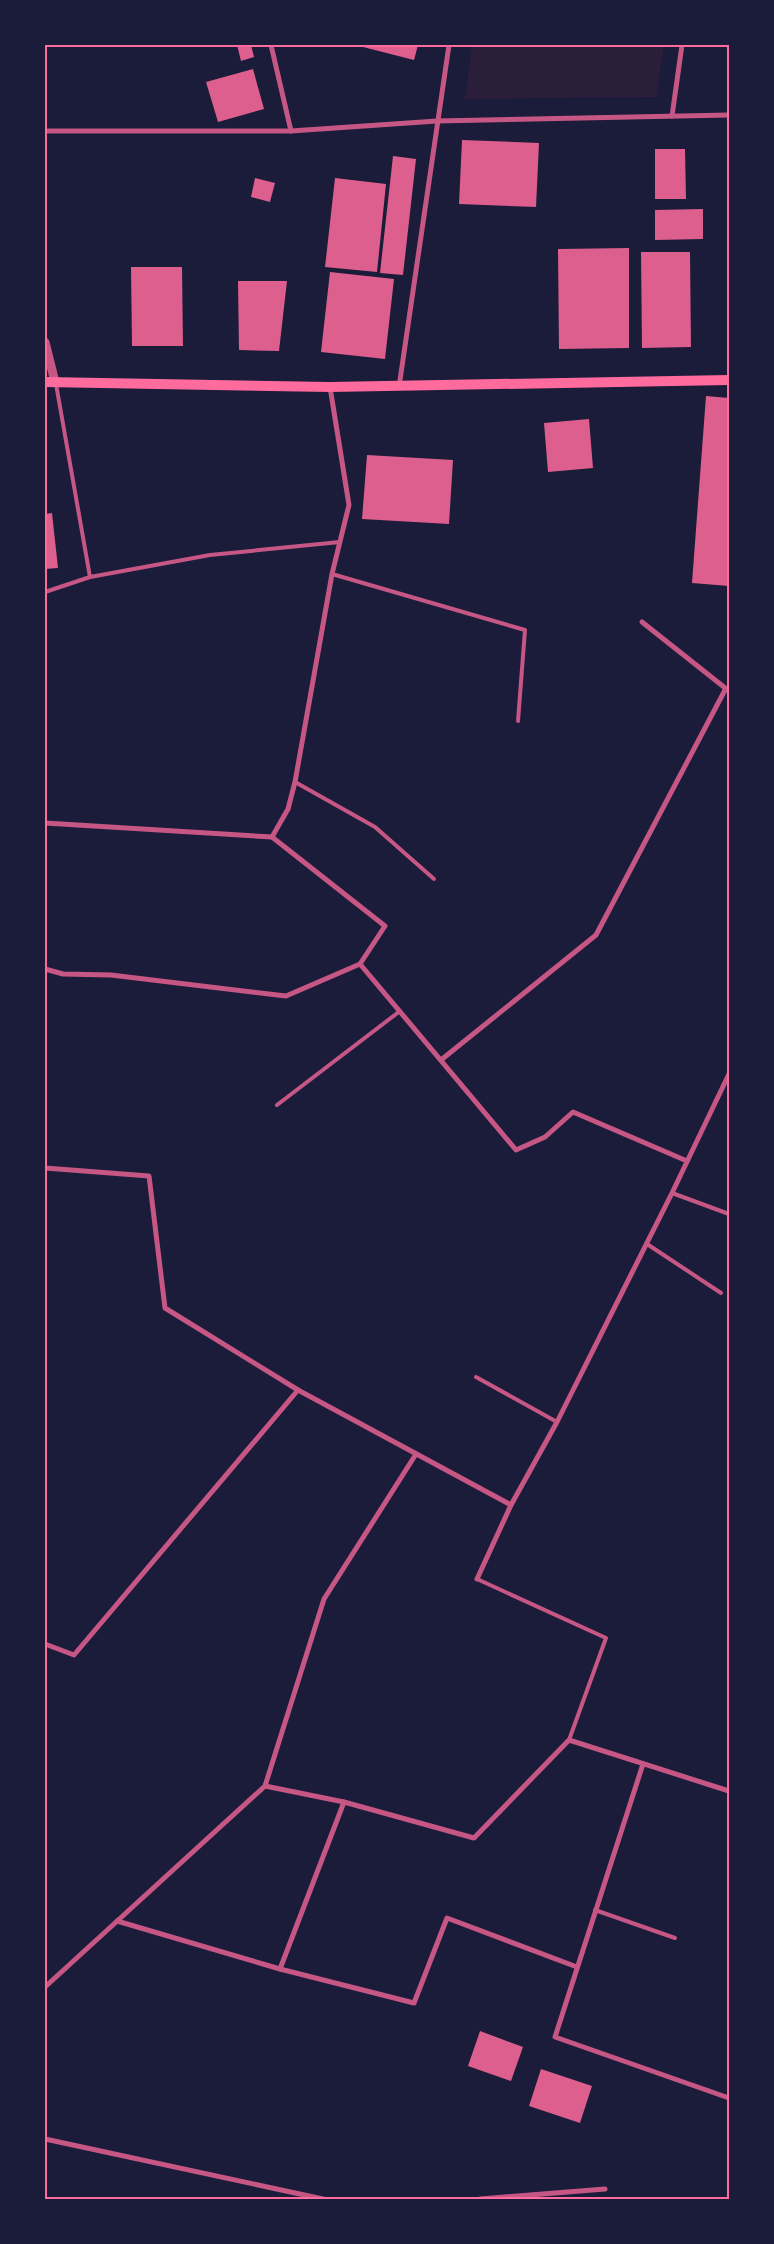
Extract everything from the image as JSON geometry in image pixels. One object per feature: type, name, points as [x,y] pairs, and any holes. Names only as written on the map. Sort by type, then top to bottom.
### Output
[{"type":"main road","points":[[50,382],[399,387],[729,380]]},
{"type":"street","points":[[271,45],[291,131]]},
{"type":"street","points":[[399,387],[448,45]]},
{"type":"street","points":[[672,116],[682,45]]},
{"type":"street","points":[[45,130],[291,131],[437,121],[729,115]]},
{"type":"street","points":[[45,342],[50,382]]},
{"type":"street","points":[[272,837],[288,809],[295,782],[332,574],[349,505],[330,387]]},
{"type":"street","points":[[441,1060],[596,935],[727,690],[642,622]]},
{"type":"street","points":[[45,823],[272,837],[384,926],[360,964],[286,996],[111,975],[63,974],[45,969]]},
{"type":"street","points":[[360,964],[516,1150],[545,1137],[573,1112],[686,1161]]},
{"type":"street","points":[[477,1579],[511,1505],[557,1422],[647,1244],[686,1161],[727,1084],[729,1074]]},
{"type":"street","points":[[45,1168],[150,1176],[165,1308],[298,1390],[511,1505]]},
{"type":"street","points":[[45,1644],[74,1655],[298,1390]]},
{"type":"street","points":[[45,1986],[265,1786],[324,1599],[416,1454]]},
{"type":"street","points":[[265,1786],[344,1802],[474,1838],[569,1740],[729,1791]]},
{"type":"street","points":[[643,1764],[555,2036],[729,2098]]},
{"type":"street","points":[[280,1969],[344,1802]]},
{"type":"street","points":[[117,1921],[280,1969],[414,2003],[447,1918],[577,1967]]},
{"type":"street","points":[[45,2139],[323,2199]]},
{"type":"street","points":[[480,2199],[605,2189]]},
{"type":"lane","points":[[50,382],[90,576]]},
{"type":"lane","points":[[45,592],[90,576],[210,555],[340,542]]},
{"type":"lane","points":[[332,574],[525,630],[518,721]]},
{"type":"lane","points":[[295,782],[375,827],[434,879]]},
{"type":"lane","points":[[276,1104],[400,1012]]},
{"type":"lane","points":[[672,1193],[729,1214]]},
{"type":"lane","points":[[647,1244],[721,1293]]},
{"type":"lane","points":[[476,1377],[557,1422]]},
{"type":"lane","points":[[477,1579],[606,1638],[569,1740]]},
{"type":"lane","points":[[595,1910],[675,1938]]},
{"type":"shaded area","points":[[472,45],[664,45],[656,97],[465,99]]},
{"type":"building","points":[[237,45],[251,45],[254,57],[241,61]]},
{"type":"building","points":[[364,45],[418,45],[414,60],[363,47]]},
{"type":"building","points":[[253,69],[264,109],[218,122],[206,82]]},
{"type":"building","points":[[462,140],[539,143],[536,207],[459,204]]},
{"type":"building","points":[[655,149],[685,149],[686,199],[655,199]]},
{"type":"building","points":[[393,156],[416,159],[403,275],[380,273]]},
{"type":"building","points":[[255,178],[275,183],[270,202],[251,197]]},
{"type":"building","points":[[335,178],[386,184],[377,272],[325,267]]},
{"type":"building","points":[[727,206],[729,206],[729,240],[727,240]]},
{"type":"building","points":[[703,209],[703,239],[655,240],[655,210]]},
{"type":"building","points":[[629,248],[629,348],[559,349],[558,249]]},
{"type":"building","points":[[641,252],[690,252],[691,347],[642,348]]},
{"type":"building","points":[[131,267],[182,267],[183,346],[132,346]]},
{"type":"building","points":[[330,272],[394,279],[385,359],[321,352]]},
{"type":"building","points":[[238,281],[287,281],[279,351],[239,350]]},
{"type":"building","points":[[706,396],[729,398],[729,586],[692,583]]},
{"type":"building","points":[[589,419],[593,468],[548,472],[544,423]]},
{"type":"building","points":[[367,455],[453,460],[449,524],[362,519]]},
{"type":"building","points":[[52,513],[58,568],[45,569],[45,514]]},
{"type":"building","points":[[480,2031],[523,2047],[511,2081],[468,2066]]},
{"type":"building","points":[[541,2069],[592,2086],[580,2123],[529,2106]]}]
